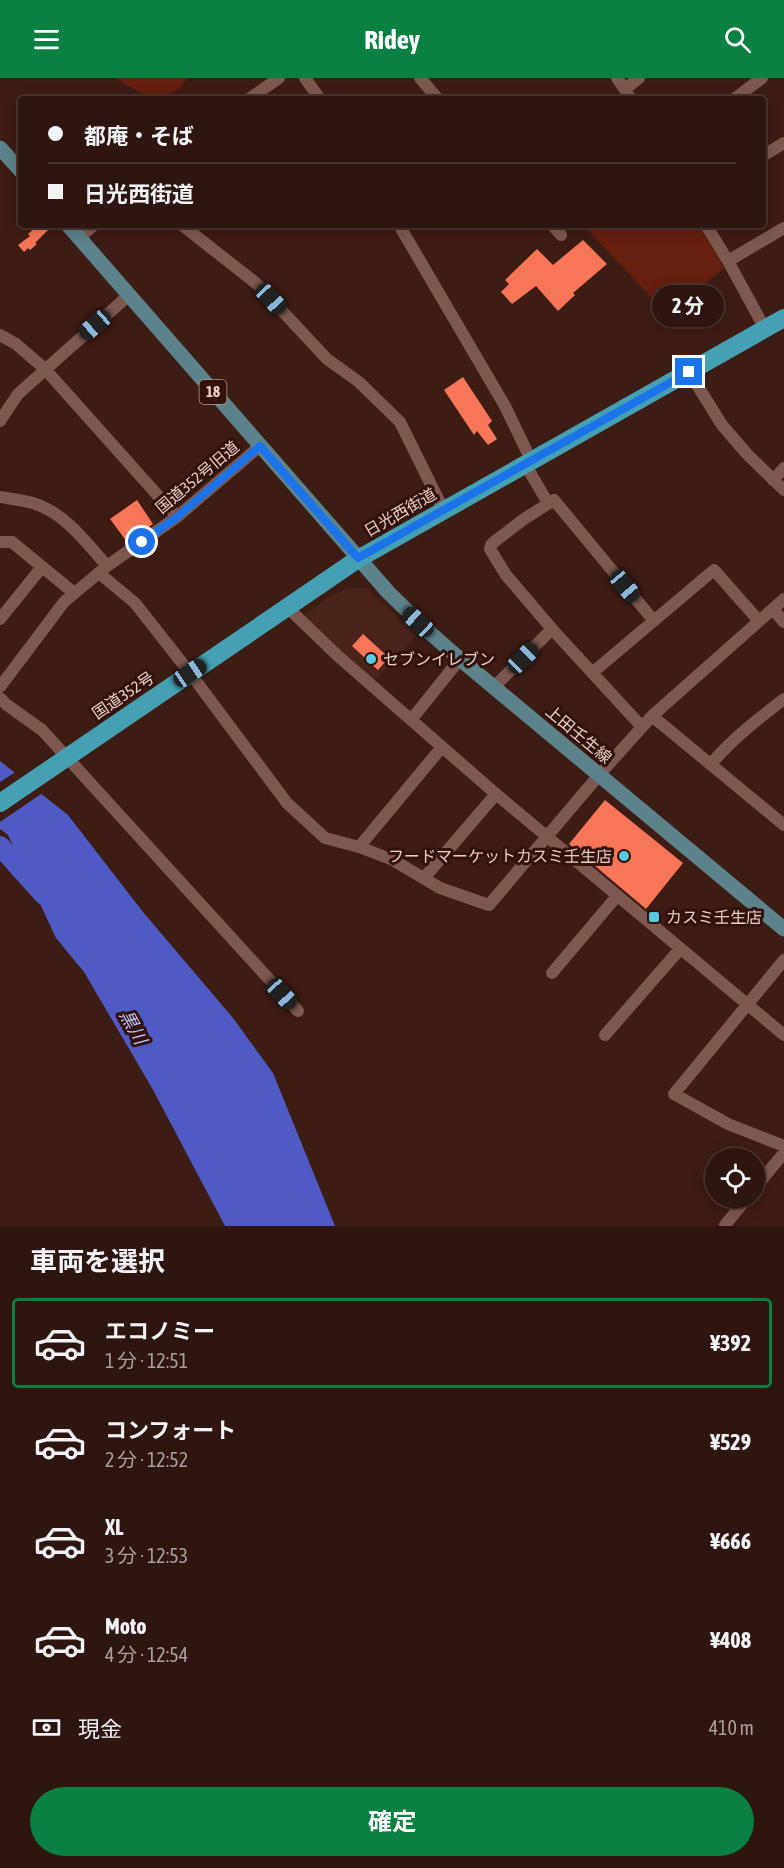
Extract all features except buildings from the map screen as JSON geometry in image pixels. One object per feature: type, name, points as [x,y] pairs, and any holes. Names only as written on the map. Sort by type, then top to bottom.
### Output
[{"type":"highway","name":"日光西街道","points":[[358,558],[784,318]]},
{"type":"highway","name":"国道352号","points":[[0,803],[358,558]]},
{"type":"main road","points":[[0,148],[18,168]]},
{"type":"main road","name":"日光西街道","points":[[71,228],[358,558]]},
{"type":"main road","name":"上田壬生線","points":[[358,558],[409,614],[460,659],[784,929]]},
{"type":"street","points":[[253,96],[279,78]]},
{"type":"street","points":[[305,78],[318,96]]},
{"type":"street","points":[[420,78],[435,96]]},
{"type":"street","points":[[617,78],[628,94],[639,78]]},
{"type":"street","points":[[738,96],[762,78]]},
{"type":"street","points":[[766,154],[784,143]]},
{"type":"street","points":[[79,238],[91,228]]},
{"type":"street","points":[[186,228],[257,284],[327,359],[359,381],[400,423],[443,509]]},
{"type":"street","points":[[401,228],[505,406],[548,503]]},
{"type":"street","points":[[555,228],[561,235]]},
{"type":"street","points":[[708,228],[765,329]]},
{"type":"street","points":[[728,261],[784,228]]},
{"type":"street","points":[[0,421],[18,394],[129,296]]},
{"type":"street","points":[[0,335],[16,344],[45,369],[177,517]]},
{"type":"street","points":[[689,372],[722,425],[747,454],[784,490]]},
{"type":"street","name":"国道352号旧道","points":[[1,685],[53,616],[74,593],[103,569],[177,517],[260,446]]},
{"type":"street","points":[[773,480],[784,468]]},
{"type":"street","points":[[0,497],[33,503],[62,519],[76,531],[103,569],[135,603],[190,673],[287,803],[325,838],[393,860],[440,888],[489,905],[652,716],[784,599]]},
{"type":"street","points":[[642,727],[552,629],[506,574],[490,549],[491,545],[554,500],[654,621]]},
{"type":"street","points":[[0,542],[12,542],[74,593]]},
{"type":"street","points":[[0,619],[42,567]]},
{"type":"street","points":[[592,673],[714,570],[759,621]]},
{"type":"street","points":[[287,607],[338,656],[496,794],[784,1035]]},
{"type":"street","points":[[773,609],[784,622]]},
{"type":"street","points":[[494,687],[552,629]]},
{"type":"street","points":[[411,720],[460,659]]},
{"type":"street","points":[[0,699],[42,730],[61,761],[298,1011]]},
{"type":"street","points":[[711,764],[725,747],[784,699]]},
{"type":"street","points":[[652,716],[784,825]]},
{"type":"street","points":[[359,848],[442,747]]},
{"type":"street","points":[[424,878],[496,794]]},
{"type":"street","points":[[552,973],[616,896]]},
{"type":"street","points":[[605,1035],[680,949]]},
{"type":"street","points":[[784,960],[674,1094],[728,1125],[784,1146]]},
{"type":"street","points":[[765,1176],[784,1153]]},
{"type":"street","points":[[725,1225],[739,1208]]},
{"type":"shaded area","points":[[115,78],[187,78],[173,93],[166,96],[147,96]]},
{"type":"shaded area","points":[[586,228],[701,228],[724,268],[667,314]]},
{"type":"shaded area","name":"セブンイレブン","points":[[351,588],[366,588],[417,635],[373,682],[302,617],[332,595]]},
{"type":"water","points":[[0,761],[68,815],[143,912],[233,1018],[273,1073],[335,1226],[225,1226],[152,1088],[84,972],[56,938],[8,835],[0,829]]},
{"type":"pier","points":[[17,771],[44,792],[0,822],[0,782]]},
{"type":"waterway","name":"黒川","points":[[0,846],[44,895]]},
{"type":"place","name":"セブンイレブン","points":[[371,659]]},
{"type":"place","name":"フードマーケットカスミ壬生店","points":[[624,856]]},
{"type":"place","name":"カスミ壬生店","points":[[654,917]]},
{"type":"route","points":[[142,542],[177,517],[260,446],[358,558],[689,372]]}]
